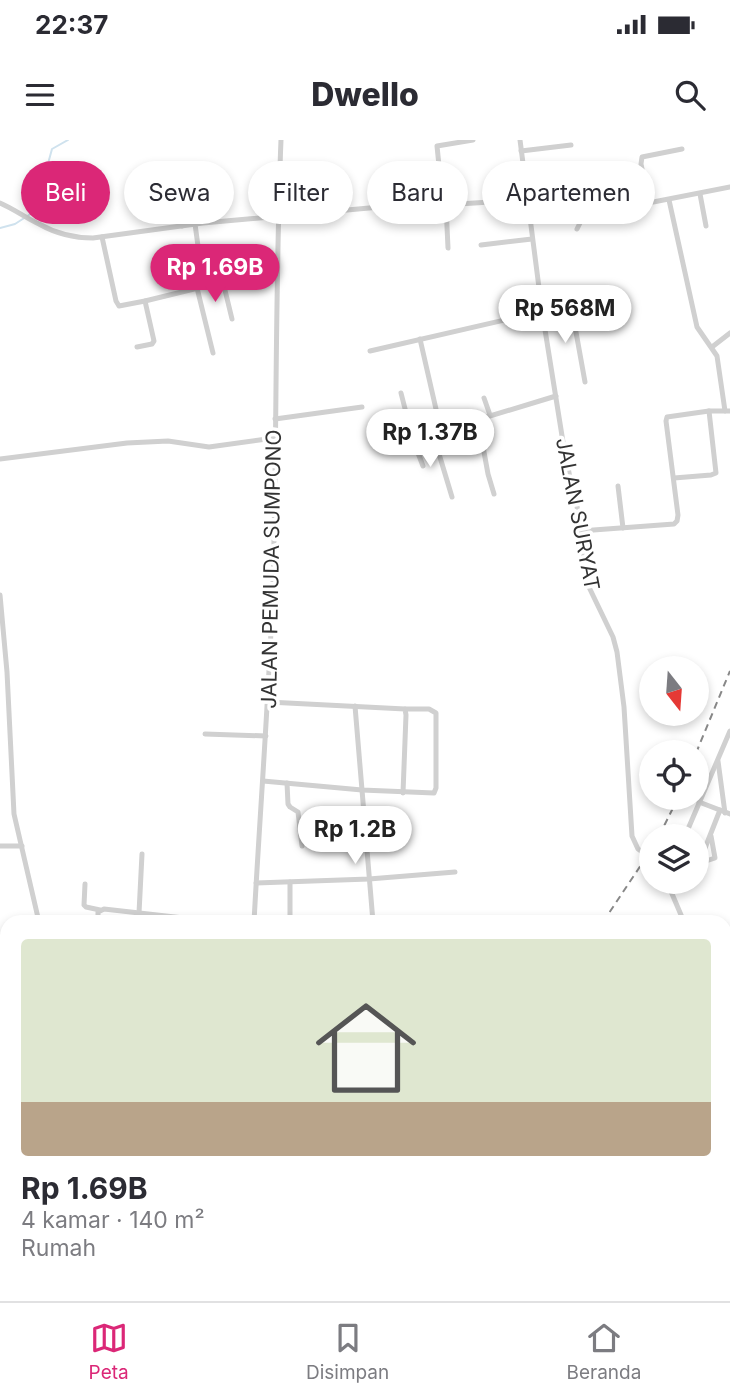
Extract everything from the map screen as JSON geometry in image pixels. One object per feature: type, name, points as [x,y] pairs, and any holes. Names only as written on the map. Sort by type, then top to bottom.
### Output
[{"type":"street","name":"JALAN PEMUDA SUMPONO","points":[[280,161],[281,140]]},
{"type":"street","points":[[440,161],[438,146],[473,140]]},
{"type":"street","name":"JALAN SURYAT","points":[[520,140],[522,161]]},
{"type":"street","points":[[521,151],[571,145]]},
{"type":"street","points":[[641,161],[642,157],[682,149]]},
{"type":"street","points":[[655,202],[730,187]]},
{"type":"street","points":[[700,194],[706,226]]},
{"type":"street","points":[[580,531],[674,524],[678,515],[667,417],[727,411],[718,364],[710,345],[697,327],[669,200]]},
{"type":"street","points":[[0,203],[19,211],[40,225],[76,237],[102,237],[195,224],[198,246]]},
{"type":"street","name":"JALAN PEMUDA SUMPONO","points":[[254,915],[273,583],[278,224]]},
{"type":"street","points":[[446,224],[448,248]]},
{"type":"street","name":"JALAN SURYAT","points":[[530,224],[556,396],[575,491],[587,583],[613,637],[617,652],[624,707],[632,836],[639,850]]},
{"type":"street","points":[[577,229],[580,224]]},
{"type":"street","points":[[102,237],[119,306],[276,269]]},
{"type":"street","points":[[481,245],[532,239]]},
{"type":"street","points":[[223,282],[232,318]]},
{"type":"street","points":[[197,288],[213,353]]},
{"type":"street","points":[[137,346],[152,344],[154,341],[145,302]]},
{"type":"street","points":[[370,351],[568,305],[571,307],[584,383]]},
{"type":"street","points":[[710,345],[730,333]]},
{"type":"street","points":[[420,339],[441,431]]},
{"type":"street","points":[[401,393],[423,466]]},
{"type":"street","points":[[398,444],[556,396]]},
{"type":"street","points":[[484,398],[490,415]]},
{"type":"street","points":[[275,419],[362,407]]},
{"type":"street","points":[[674,478],[711,475],[716,472],[709,411]]},
{"type":"street","points":[[478,419],[494,494]]},
{"type":"street","points":[[433,433],[452,497]]},
{"type":"street","points":[[0,459],[124,443],[168,441],[209,447],[274,438]]},
{"type":"street","points":[[618,486],[623,528]]},
{"type":"street","points":[[0,596],[14,807],[37,915]]},
{"type":"street","points":[[263,781],[403,793],[432,794],[436,788],[436,713],[429,709],[268,702]]},
{"type":"street","points":[[355,706],[372,915]]},
{"type":"street","points":[[403,793],[405,709]]},
{"type":"street","points":[[709,780],[730,731]]},
{"type":"street","points":[[205,734],[266,736]]},
{"type":"street","points":[[709,837],[725,812],[718,760]]},
{"type":"street","points":[[287,783],[288,804],[298,812],[302,846]]},
{"type":"street","points":[[709,860],[715,858],[710,834]]},
{"type":"street","points":[[0,846],[22,846]]},
{"type":"street","points":[[141,914],[142,854]]},
{"type":"street","points":[[256,883],[369,879],[455,872]]},
{"type":"street","points":[[290,882],[290,915]]},
{"type":"street","points":[[85,884],[86,907],[151,915]]},
{"type":"street","points":[[674,894],[681,915]]},
{"type":"street","points":[[99,915],[100,910]]},
{"type":"waterway","points":[[0,228],[15,224],[35,211],[52,149],[68,140]]},
{"type":"railway","points":[[701,740],[730,671]]},
{"type":"railway","points":[[665,824],[672,810]]},
{"type":"railway","points":[[608,915],[639,868]]}]
